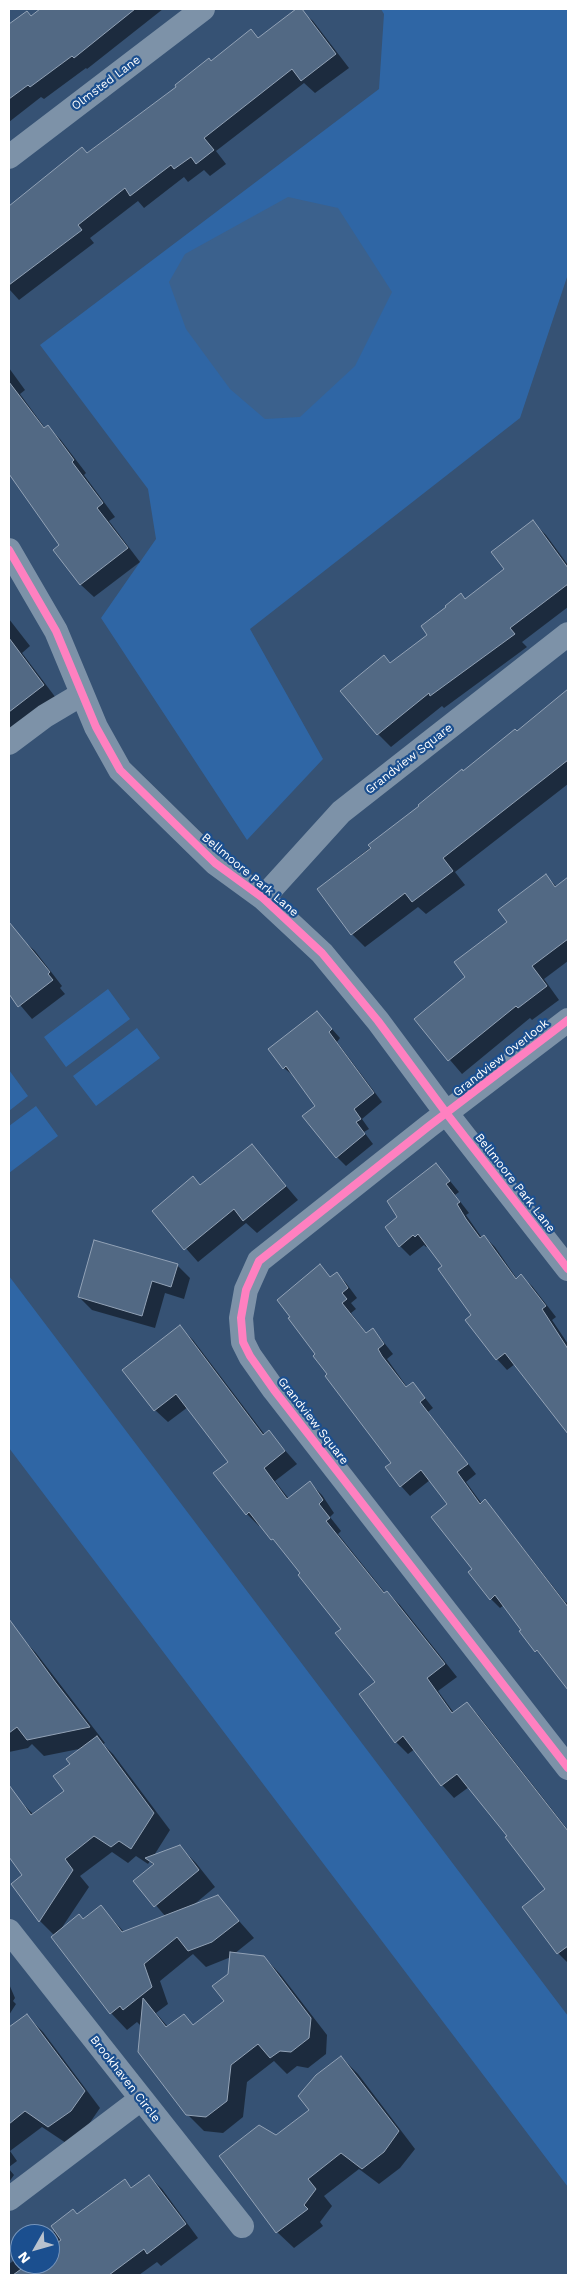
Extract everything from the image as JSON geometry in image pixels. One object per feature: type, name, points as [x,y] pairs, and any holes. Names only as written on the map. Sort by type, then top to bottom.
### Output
[{"type":"street","name":"Olmsted Lane","points":[[9,157],[203,9]]},
{"type":"street","name":"Bellmoore Park Lane","points":[[9,550],[56,631],[96,727],[120,770],[143,795],[215,863],[263,898],[322,953],[378,1021],[447,1114],[568,1269]]},
{"type":"street","name":"Grandview Square","points":[[263,898],[341,812],[568,634]]},
{"type":"street","points":[[9,743],[46,716],[82,694]]},
{"type":"street","name":"Grandview Overlook","points":[[447,1114],[568,1020]]},
{"type":"street","name":"Grandview Square","points":[[447,1114],[259,1261],[249,1280],[243,1300],[241,1318],[243,1342],[250,1356],[274,1390],[568,1768]]},
{"type":"street","name":"Brookhaven Circle","points":[[9,1931],[242,2226]]},
{"type":"street","points":[[9,2199],[141,2099]]},
{"type":"shaded area","points":[[381,9],[568,9],[568,274],[520,418],[250,629],[323,759],[247,840],[101,618],[156,539],[148,489],[40,345],[379,89],[384,14]]},
{"type":"shaded area","points":[[288,197],[338,208],[392,292],[355,366],[300,417],[265,419],[230,389],[186,329],[169,282],[185,254]]},
{"type":"shaded area","points":[[108,989],[130,1019],[66,1067],[44,1037]]},
{"type":"shaded area","points":[[137,1028],[160,1058],[96,1106],[73,1076]]},
{"type":"shaded area","points":[[9,1070],[28,1096],[9,1111]]},
{"type":"shaded area","points":[[36,1106],[58,1136],[9,1173],[9,1126]]},
{"type":"shaded area","points":[[9,1276],[568,2016],[568,2187],[9,1448]]},
{"type":"building","points":[[40,9],[135,9],[74,58],[72,56],[30,87],[28,85],[9,99],[9,24],[27,11],[31,16]]},
{"type":"building","points":[[296,9],[302,9],[336,54],[301,81],[292,69],[204,138],[214,150],[196,164],[191,157],[174,169],[171,165],[130,196],[125,188],[78,225],[82,230],[9,285],[9,206],[82,147],[87,153],[176,87],[175,85],[209,58],[211,61],[251,29],[258,38]]},
{"type":"building","points":[[9,382],[44,428],[48,425],[74,460],[72,462],[103,503],[97,508],[128,548],[80,585],[53,550],[59,545],[9,474]]},
{"type":"building","points":[[533,520],[568,568],[568,584],[510,628],[515,634],[430,696],[429,693],[377,735],[340,691],[384,655],[390,663],[427,635],[421,626],[445,606],[461,593],[465,599],[504,569],[491,552]]},
{"type":"building","points":[[9,638],[44,685],[9,712]]},
{"type":"building","points":[[568,689],[568,760],[443,858],[453,871],[412,902],[405,893],[351,935],[317,889],[371,848],[368,845],[419,806],[462,769],[463,771],[515,729],[517,731]]},
{"type":"building","points":[[546,874],[555,887],[568,877],[568,939],[532,966],[547,986],[518,1008],[516,1006],[448,1061],[414,1019],[465,977],[454,962],[507,922],[498,910]]},
{"type":"building","points":[[9,922],[50,972],[48,974],[53,980],[18,1007],[9,994]]},
{"type":"building","points":[[317,1011],[332,1029],[329,1032],[374,1093],[354,1109],[361,1119],[356,1122],[365,1134],[336,1158],[302,1116],[315,1106],[286,1066],[283,1069],[268,1049]]},
{"type":"building","points":[[252,1144],[286,1186],[243,1221],[234,1209],[184,1250],[152,1211],[193,1176],[200,1185]]},
{"type":"building","points":[[436,1163],[450,1181],[446,1184],[460,1202],[457,1204],[466,1219],[480,1238],[484,1235],[516,1279],[521,1274],[546,1306],[542,1309],[568,1349],[568,1434],[505,1353],[496,1360],[465,1320],[471,1315],[438,1269],[442,1266],[418,1234],[415,1237],[413,1235],[399,1247],[385,1227],[397,1217],[387,1201]]},
{"type":"building","points":[[94,1240],[178,1264],[171,1287],[152,1281],[142,1316],[78,1297]]},
{"type":"building","points":[[320,1264],[330,1277],[337,1272],[348,1288],[342,1293],[347,1299],[342,1303],[366,1333],[373,1328],[384,1344],[378,1349],[406,1387],[413,1382],[425,1398],[420,1402],[468,1464],[457,1472],[480,1504],[485,1499],[568,1607],[568,1690],[537,1650],[535,1652],[495,1595],[490,1600],[468,1572],[472,1569],[431,1517],[447,1504],[421,1470],[400,1487],[385,1467],[391,1463],[325,1376],[327,1374],[313,1356],[315,1354],[277,1300]]},
{"type":"building","points":[[180,1325],[263,1435],[269,1430],[285,1451],[264,1468],[287,1499],[310,1481],[323,1500],[319,1504],[330,1518],[326,1521],[384,1593],[387,1591],[445,1664],[427,1678],[452,1713],[467,1702],[568,1831],[568,1946],[557,1954],[522,1907],[545,1889],[505,1837],[507,1836],[457,1774],[441,1786],[403,1736],[395,1743],[359,1694],[375,1682],[335,1633],[341,1629],[298,1575],[300,1573],[273,1539],[271,1540],[249,1512],[246,1515],[213,1473],[228,1462],[176,1394],[154,1411],[122,1370]]},
{"type":"building","points":[[9,1619],[90,1727],[27,1740],[17,1727],[9,1733]]},
{"type":"building","points":[[97,1736],[154,1813],[131,1849],[119,1841],[111,1847],[94,1836],[65,1859],[73,1870],[39,1922],[11,1884],[22,1875],[9,1857],[9,1785],[31,1815],[64,1791],[53,1776],[70,1764],[66,1759]]},
{"type":"building","points":[[180,1845],[199,1870],[154,1907],[133,1881],[154,1864],[145,1858]]},
{"type":"building","points":[[218,1895],[239,1921],[212,1942],[188,1951],[177,1937],[144,1964],[152,1987],[123,2010],[120,2006],[110,2014],[51,1937],[79,1914],[83,1919],[101,1905],[122,1932]]},
{"type":"building","points":[[230,1952],[264,1956],[311,2018],[309,2038],[291,2052],[280,2051],[270,2058],[258,2044],[231,2065],[227,2101],[206,2117],[186,2115],[138,2052],[143,1998],[166,2027],[184,2014],[193,2025],[224,2001],[212,1986],[228,1974]]},
{"type":"building","points":[[27,2014],[85,2091],[71,2111],[48,2127],[25,2111],[9,2124],[9,2027]]},
{"type":"building","points":[[341,2056],[399,2131],[384,2152],[362,2169],[341,2153],[308,2179],[316,2189],[304,2205],[308,2209],[276,2233],[219,2156],[259,2125],[276,2135],[309,2110],[298,2096],[316,2075]]},
{"type":"building","points":[[149,2175],[186,2224],[147,2254],[144,2249],[109,2275],[13,2275],[60,2274],[60,2224],[54,2224],[73,2209],[77,2214],[125,2179],[131,2188]]},
{"type":"cycle path","points":[[9,550],[56,631],[96,727],[120,770],[215,863],[263,898],[322,953],[378,1021],[447,1114],[568,1269]]},
{"type":"cycle path","points":[[568,1020],[429,1126],[259,1261],[246,1290],[241,1318],[243,1342],[250,1356],[274,1390],[568,1768]]}]
